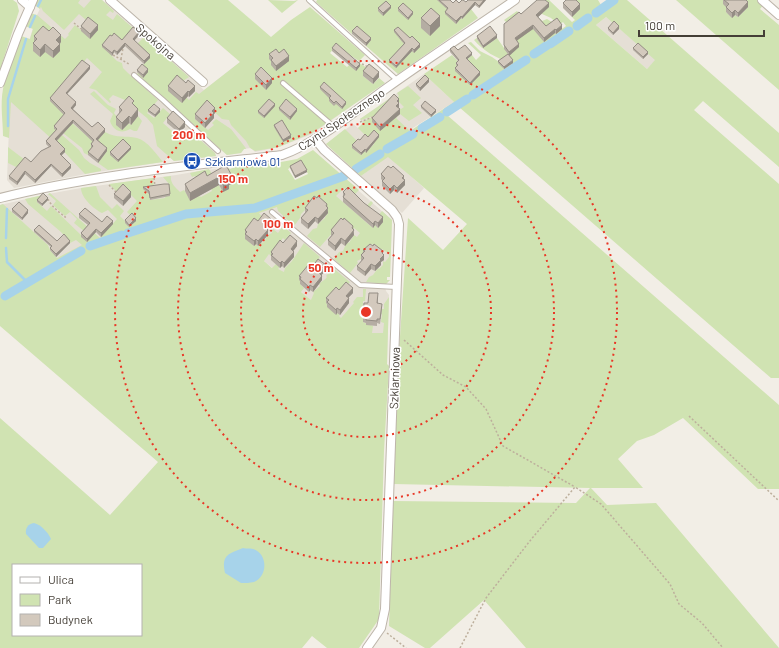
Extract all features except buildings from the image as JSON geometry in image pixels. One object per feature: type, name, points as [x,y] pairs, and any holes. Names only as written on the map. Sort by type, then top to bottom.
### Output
[{"type":"street","points":[[0,83],[31,3],[22,0]]},
{"type":"street","name":"Spokojna","points":[[110,0],[203,82]]},
{"type":"street","name":"Czynu Społecznego","points":[[0,198],[44,187],[282,155],[297,150],[315,140],[398,80],[515,0]]},
{"type":"street","points":[[762,0],[779,15]]},
{"type":"street","name":"Szklarniowa","points":[[315,140],[324,150],[395,214],[399,224],[386,599],[380,628],[367,648]]},
{"type":"lane","points":[[309,0],[398,80]]},
{"type":"lane","points":[[134,75],[218,151]]},
{"type":"lane","points":[[283,83],[333,126]]},
{"type":"lane","points":[[272,212],[360,285],[396,287]]},
{"type":"path","points":[[74,23],[81,29]]},
{"type":"path","points":[[121,59],[123,45]]},
{"type":"path","points":[[113,54],[129,64]]},
{"type":"path","points":[[352,58],[370,68]]},
{"type":"path","points":[[360,122],[374,116],[376,118]]},
{"type":"path","points":[[154,178],[156,188]]},
{"type":"path","points":[[108,184],[119,195]]},
{"type":"path","points":[[44,195],[49,200],[49,203],[65,217],[68,217]]},
{"type":"path","points":[[395,333],[443,375],[466,387],[486,409],[502,446],[575,487],[601,504],[670,584],[679,604],[702,623],[723,648]]},
{"type":"path","points":[[689,416],[779,501]]},
{"type":"path","points":[[460,648],[486,598],[529,542],[575,487]]},
{"type":"path","points":[[380,628],[406,648]]},
{"type":"shaded area","points":[[44,0],[102,0],[204,90],[271,38],[353,105],[312,134],[279,147],[255,152],[251,148],[244,149],[241,153],[227,155],[221,150],[215,153],[216,156],[174,161],[169,157],[163,162],[91,173],[14,188],[7,180],[10,102],[37,15]]},
{"type":"shaded area","points":[[606,17],[656,60],[647,69],[596,25]]},
{"type":"shaded area","points":[[424,74],[454,102],[351,167],[326,144],[353,124],[358,128],[363,123],[360,119]]},
{"type":"shaded area","points":[[388,156],[424,188],[402,213],[361,176]]},
{"type":"shaded area","points":[[228,167],[230,169],[236,167],[258,200],[102,237],[57,258],[0,205],[81,188],[205,170],[219,170]]},
{"type":"shaded area","points":[[347,183],[351,184],[392,220],[390,277],[387,277],[387,280],[390,280],[385,287],[389,295],[387,364],[214,219]]},
{"type":"green space","points":[[0,0],[13,0],[17,3],[19,11],[0,70]]},
{"type":"green space","points":[[34,0],[80,0],[78,3],[84,8],[91,0],[102,0],[114,11],[113,13],[110,11],[106,15],[113,20],[117,14],[134,29],[123,43],[114,36],[112,56],[117,61],[122,63],[123,68],[158,100],[147,113],[154,118],[163,108],[170,114],[163,123],[181,139],[189,130],[215,153],[216,156],[174,161],[157,146],[153,125],[147,118],[125,100],[113,95],[109,99],[111,102],[110,103],[96,90],[89,88],[102,72],[87,58],[66,82],[65,116],[62,135],[79,150],[84,158],[101,169],[101,171],[85,174],[54,141],[11,102],[9,138],[3,136],[2,95],[4,82],[10,62],[21,36],[30,39],[33,29],[25,26],[30,13],[37,15],[65,39],[75,25],[90,38],[98,30],[79,14],[64,30],[43,11],[41,7],[40,9],[33,4]]},
{"type":"green space","points":[[168,0],[228,0],[271,37],[291,20],[310,7],[365,55],[359,61],[336,46],[330,53],[347,67],[354,60],[369,69],[363,76],[373,84],[379,78],[385,83],[312,133],[279,147],[255,151],[250,148],[246,141],[231,125],[229,120],[222,119],[207,105],[195,119],[208,130],[214,125],[212,123],[216,119],[231,129],[246,149],[244,149],[241,153],[227,155],[136,74],[146,70],[147,68],[143,65],[150,57],[133,48],[144,37],[189,77],[183,81],[177,77],[173,80],[182,102],[186,97],[189,100],[196,92],[199,94],[240,62]]},
{"type":"green space","points":[[268,0],[294,1],[298,0],[282,13]]},
{"type":"green space","points":[[317,0],[449,1],[456,24],[471,9],[478,18],[398,74],[366,46],[370,40],[357,29],[352,34],[316,2]]},
{"type":"green space","points":[[542,0],[549,0],[572,22],[575,20],[572,17],[571,0],[598,0],[601,5],[609,0],[627,0],[779,133],[779,167],[703,101],[694,110],[779,184],[779,378],[771,378],[459,107],[447,115],[779,405],[779,489],[758,489],[683,418],[654,435],[637,441],[618,459],[643,488],[591,488],[607,505],[656,503],[779,648],[526,648],[484,600],[430,648],[425,648],[389,626],[393,501],[576,503],[590,488],[393,484],[397,381],[408,218],[443,250],[467,224],[388,157],[361,176],[326,144],[345,129],[358,142],[353,148],[361,155],[365,151],[366,152],[374,144],[358,128],[363,123],[362,122],[374,116],[360,119],[392,97],[396,111],[399,108],[401,109],[404,107],[396,99],[399,96],[397,93],[408,86],[421,98],[413,105],[422,113],[409,121],[400,114],[396,118],[410,131],[454,102],[424,74],[452,55],[466,70],[466,60],[472,55],[476,60],[481,55],[468,43],[471,42],[480,51],[499,62],[504,69],[513,63],[502,60],[482,48],[474,40],[490,29],[477,39],[483,48],[497,38],[509,55],[513,40],[530,30],[508,24],[504,20],[517,11],[532,29],[533,21],[538,17],[542,21],[547,19],[555,24],[556,33],[566,26],[563,22],[559,25],[551,18],[542,14]],"holes":[[[606,17],[655,60],[647,69],[596,25]]]},
{"type":"green space","points":[[676,0],[727,0],[729,9],[726,12],[732,17],[735,15],[738,17],[748,7],[741,0],[759,0],[764,4],[760,9],[779,25],[779,90]]},
{"type":"green space","points":[[94,91],[108,105],[116,109],[114,113],[120,120],[122,130],[129,123],[130,125],[138,116],[142,121],[137,131],[130,129],[127,131],[118,131],[113,127],[110,121],[113,114],[90,94]]},
{"type":"green space","points":[[72,123],[95,143],[105,132],[118,136],[137,138],[152,148],[163,162],[108,170],[98,163],[107,151],[93,149],[88,155],[84,153],[82,148],[63,133]]},
{"type":"green space","points":[[8,147],[25,160],[19,170],[8,163]]},
{"type":"green space","points":[[313,150],[359,190],[353,196],[344,188],[336,196],[358,215],[371,201],[373,203],[361,218],[373,228],[375,225],[378,228],[377,217],[382,211],[392,220],[390,277],[387,277],[387,280],[390,280],[386,284],[366,282],[378,268],[379,269],[383,265],[383,261],[385,262],[389,257],[389,254],[382,249],[379,252],[375,245],[370,244],[350,273],[334,259],[339,252],[343,251],[354,235],[357,237],[360,233],[354,228],[352,230],[334,231],[320,247],[307,236],[313,229],[317,228],[318,224],[328,213],[310,205],[301,214],[294,226],[278,211],[277,207],[259,213],[262,217],[246,239],[254,246],[256,244],[258,246],[262,242],[263,243],[268,235],[272,233],[273,229],[278,233],[283,226],[291,233],[285,240],[283,238],[271,256],[269,254],[264,261],[272,268],[276,264],[280,267],[278,269],[284,272],[285,268],[292,261],[304,243],[320,257],[314,264],[310,265],[300,284],[304,288],[301,292],[311,300],[314,293],[313,292],[320,286],[319,284],[327,277],[326,276],[333,268],[350,282],[329,305],[336,314],[337,313],[340,315],[339,316],[341,318],[354,303],[353,302],[357,297],[363,297],[363,289],[366,289],[365,301],[363,301],[363,322],[373,326],[372,333],[383,333],[384,323],[381,322],[381,314],[382,309],[384,309],[384,304],[389,297],[387,364],[389,366],[384,451],[379,619],[359,648],[327,648],[312,636],[302,648],[0,648],[0,418],[110,515],[158,462],[0,326],[0,205],[3,204],[48,245],[50,250],[57,258],[82,245],[76,240],[70,243],[61,232],[28,204],[25,199],[43,195],[37,202],[47,211],[51,206],[82,236],[85,232],[74,223],[77,219],[70,212],[65,216],[53,205],[56,201],[48,194],[50,193],[100,238],[117,219],[108,210],[102,213],[95,209],[83,196],[81,188],[96,186],[100,197],[112,209],[117,204],[124,211],[120,216],[126,222],[131,216],[127,212],[137,201],[124,188],[119,194],[109,184],[153,178],[154,188],[147,193],[149,194],[150,200],[165,198],[169,184],[163,177],[171,176],[171,181],[175,187],[180,192],[184,190],[191,200],[212,191],[210,186],[213,184],[208,175],[198,181],[195,176],[192,177],[190,173],[209,169],[221,189],[233,183],[226,168],[230,169],[297,159]],"holes":[[[301,162],[308,174],[295,180],[288,169]]]},
{"type":"water","points":[[34,523],[44,529],[51,539],[43,548],[39,548],[26,534],[27,527]]},
{"type":"water","points":[[243,548],[252,549],[258,552],[264,560],[264,570],[262,575],[254,582],[241,583],[225,573],[224,562],[227,556]]},
{"type":"waterway","points":[[38,6],[41,0]]},
{"type":"waterway","points":[[596,13],[614,0]]},
{"type":"waterway","points":[[30,27],[35,16]]},
{"type":"waterway","points":[[577,26],[588,18]]},
{"type":"waterway","points":[[550,44],[569,31]]},
{"type":"waterway","points":[[8,126],[8,99],[26,39]]},
{"type":"waterway","points":[[534,54],[546,46]]},
{"type":"waterway","points":[[473,95],[526,60]]},
{"type":"waterway","points":[[447,112],[467,99]]},
{"type":"waterway","points":[[422,128],[440,117]]},
{"type":"waterway","points":[[387,149],[413,134]]},
{"type":"waterway","points":[[356,169],[380,154]]},
{"type":"waterway","points":[[128,233],[186,214],[255,208],[344,176]]},
{"type":"waterway","points":[[6,238],[7,209]]},
{"type":"waterway","points":[[90,246],[122,235]]},
{"type":"waterway","points":[[6,248],[7,262],[27,282]]},
{"type":"waterway","points":[[5,296],[81,251]]},
{"type":"place","name":"Szklarniowa 01","points":[[192,161]]}]
